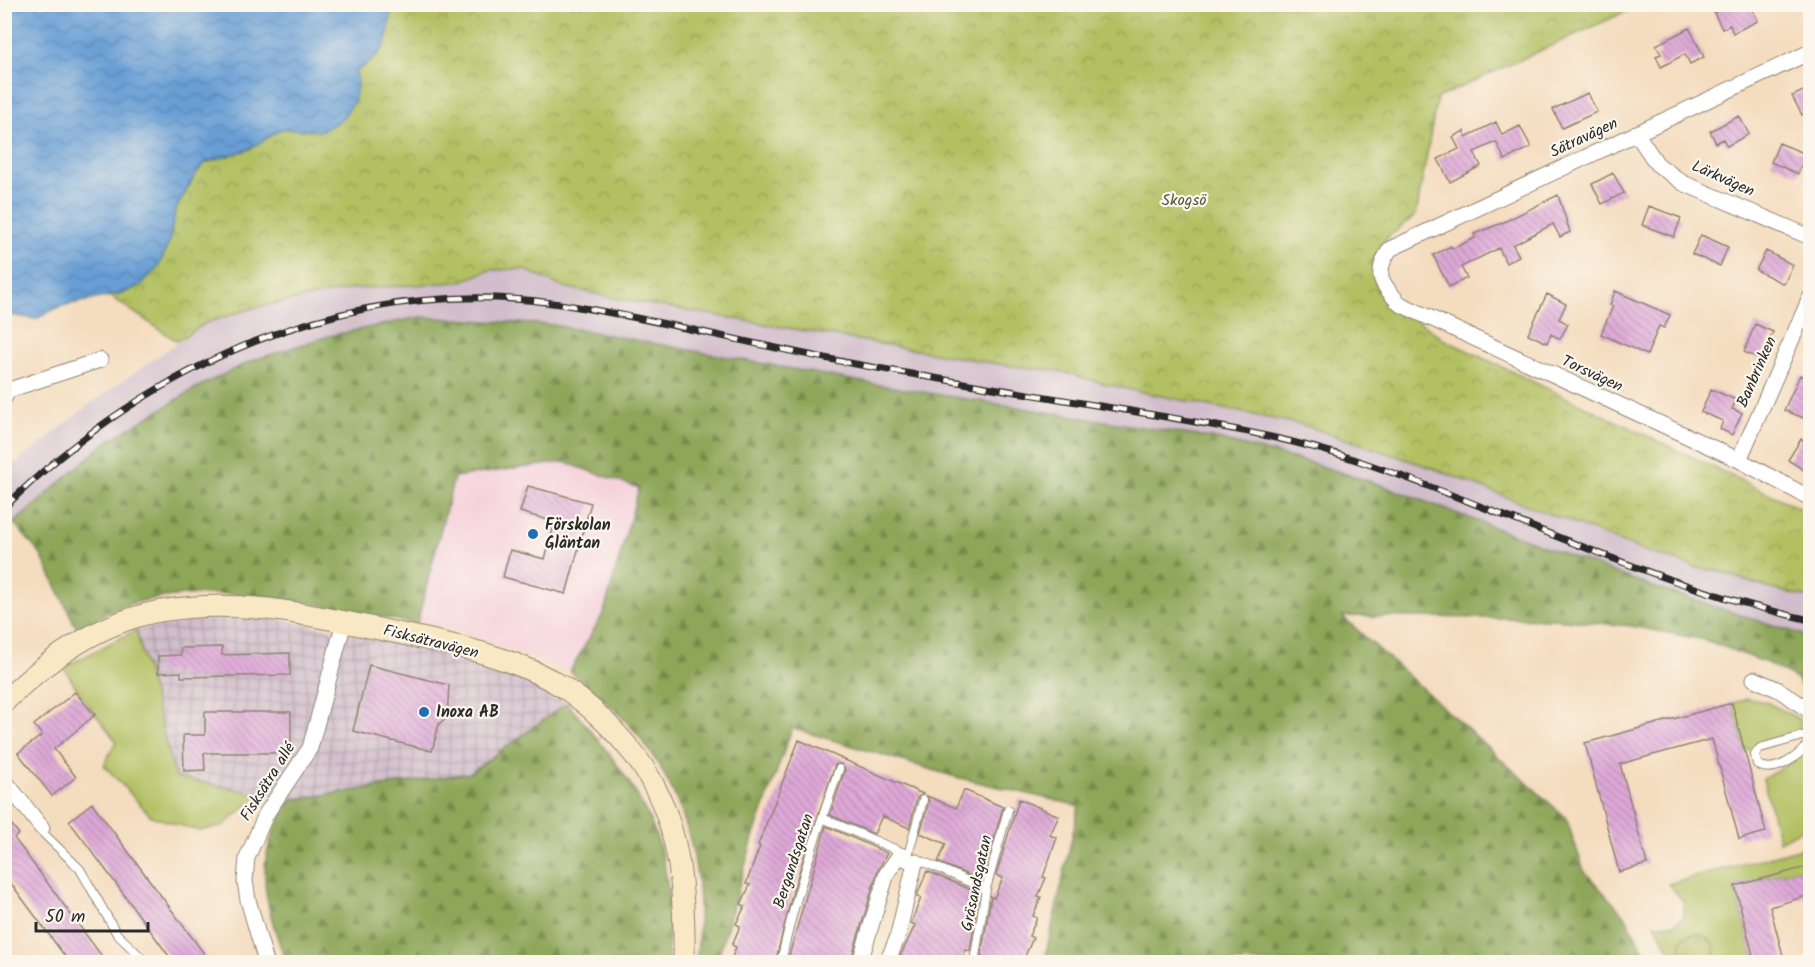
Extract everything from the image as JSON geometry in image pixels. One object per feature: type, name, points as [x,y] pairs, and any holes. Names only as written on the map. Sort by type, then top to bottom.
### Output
[{"type":"street","name":"Sätravägen","points":[[1380,264],[1390,249],[1810,52]]},
{"type":"street","name":"Lärkvägen","points":[[1636,133],[1657,164],[1683,183],[1810,237]]},
{"type":"street","name":"Torsvägen","points":[[1380,264],[1382,284],[1400,304],[1739,460],[1810,498]]},
{"type":"street","name":"Banbrinken","points":[[1739,460],[1810,298]]},
{"type":"street","points":[[4,398],[9,390],[100,360]]},
{"type":"street","name":"Fisksätravägen","points":[[4,702],[39,670],[80,643],[128,619],[160,611],[233,606],[277,609],[442,642],[517,665],[561,687],[602,718],[637,758],[661,800],[670,824],[685,903],[684,963]]},
{"type":"street","name":"Fisksätra allé","points":[[266,963],[248,900],[245,881],[247,858],[266,814],[310,748],[344,622]]},
{"type":"street","points":[[1754,679],[1779,690],[1810,711]]},
{"type":"street","points":[[4,780],[43,831]]},
{"type":"street","points":[[860,963],[887,873],[899,856],[907,857],[915,863],[897,939],[887,963]]},
{"type":"lane","points":[[1810,734],[1760,748],[1755,755],[1757,764],[1764,769],[1776,768],[1805,749],[1810,742]]},
{"type":"lane","name":"Bergandsgatan","points":[[781,963],[791,910],[839,769]]},
{"type":"lane","points":[[907,857],[923,800]]},
{"type":"lane","name":"Gräsandsgatan","points":[[974,963],[986,889],[1008,810]]},
{"type":"lane","points":[[822,818],[907,857],[986,889]]},
{"type":"lane","points":[[43,831],[80,869],[117,934],[146,963]]},
{"type":"shaded area","points":[[524,269],[560,286],[613,298],[1004,365],[1059,371],[1113,386],[1303,425],[1435,469],[1705,570],[1716,570],[1764,587],[1806,596],[1810,598],[1810,637],[1653,587],[1384,486],[1308,462],[1217,439],[873,384],[554,325],[105,443],[14,523],[5,535],[5,475],[10,468],[90,404],[206,323],[253,308],[308,296],[352,289],[459,282],[490,270]]},
{"type":"shaded area","name":"Förskolan Gläntan","points":[[564,462],[639,488],[604,612],[570,671],[451,628],[417,624],[454,477]]},
{"type":"shaded area","points":[[276,618],[403,644],[508,670],[567,703],[470,773],[291,800],[175,777],[136,630],[192,620]]},
{"type":"green space","name":"Skogsö","points":[[4,5],[1640,5],[1437,98],[1416,215],[1387,238],[1372,263],[1378,292],[1445,340],[1810,513],[1810,598],[1764,587],[1716,570],[1705,570],[1641,550],[1435,469],[1303,425],[1113,386],[1059,371],[1004,365],[613,298],[560,286],[524,269],[490,270],[459,282],[352,289],[253,308],[206,323],[177,341],[5,226]]},
{"type":"green space","points":[[420,317],[554,325],[873,384],[1217,439],[1308,462],[1384,486],[1653,587],[1810,637],[1810,696],[1805,694],[1797,679],[1767,663],[1705,640],[1631,626],[1554,619],[1342,616],[1566,818],[1584,871],[1625,916],[1650,962],[1042,962],[1046,953],[1079,806],[956,777],[792,728],[753,838],[717,962],[696,962],[699,899],[690,839],[681,810],[653,756],[634,730],[570,671],[604,612],[639,488],[564,462],[454,477],[417,624],[309,603],[236,594],[199,594],[162,597],[126,605],[77,629],[41,555],[14,523],[105,443],[198,387],[251,361],[329,336]]},
{"type":"green space","points":[[136,630],[175,777],[260,794],[223,826],[199,831],[151,816],[104,765],[116,741],[78,691],[64,667]]},
{"type":"green space","points":[[1748,699],[1766,702],[1799,719],[1802,727],[1794,734],[1745,751],[1732,703]]},
{"type":"green space","points":[[567,703],[615,762],[642,804],[653,827],[661,850],[668,886],[668,962],[286,962],[272,919],[265,880],[270,842],[291,800],[470,773]]},
{"type":"green space","points":[[1810,751],[1810,825],[1779,841],[1763,779]]},
{"type":"green space","points":[[1810,846],[1810,866],[1735,886],[1755,962],[1677,962],[1655,924],[1673,924],[1684,918],[1684,902],[1668,884]]},
{"type":"green space","points":[[1697,933],[1706,937],[1712,944],[1716,952],[1715,962],[1686,962],[1680,952],[1681,942],[1684,937]]},
{"type":"water","points":[[5,4],[391,5],[389,28],[384,45],[374,59],[355,72],[358,81],[354,102],[341,120],[321,131],[281,129],[250,149],[205,163],[195,175],[175,211],[170,240],[159,266],[141,285],[124,293],[61,306],[36,319],[5,314]]},
{"type":"building","points":[[1731,4],[1750,4],[1758,21],[1733,33],[1730,25],[1722,29],[1714,13]]},
{"type":"building","points":[[1689,28],[1704,57],[1690,64],[1685,54],[1661,67],[1656,56],[1661,54],[1656,45]]},
{"type":"building","points":[[1810,88],[1810,111],[1802,115],[1792,96]]},
{"type":"building","points":[[1588,93],[1597,112],[1562,128],[1553,109]]},
{"type":"building","points":[[1739,116],[1749,134],[1727,146],[1723,139],[1716,143],[1710,131]]},
{"type":"building","points":[[1496,122],[1502,135],[1520,126],[1531,147],[1505,160],[1496,142],[1474,152],[1481,166],[1450,182],[1438,159],[1459,149],[1453,137],[1464,131],[1466,137]]},
{"type":"building","points":[[1779,143],[1806,154],[1798,174],[1771,162]]},
{"type":"building","points":[[1613,173],[1624,193],[1602,204],[1592,184]]},
{"type":"building","points":[[1558,195],[1570,232],[1560,237],[1553,224],[1513,245],[1519,256],[1506,263],[1499,248],[1461,267],[1467,278],[1449,287],[1433,255],[1475,238],[1474,234],[1502,223]]},
{"type":"building","points":[[1649,206],[1681,218],[1674,237],[1642,225]]},
{"type":"building","points":[[1701,235],[1728,247],[1720,266],[1692,254]]},
{"type":"building","points":[[1766,251],[1793,265],[1784,284],[1756,270]]},
{"type":"building","points":[[1615,291],[1670,315],[1664,328],[1659,326],[1647,355],[1601,334],[1613,306],[1610,305]]},
{"type":"building","points":[[1547,294],[1566,304],[1559,319],[1568,324],[1560,339],[1551,334],[1547,343],[1528,334]]},
{"type":"building","points":[[1755,324],[1773,332],[1761,359],[1744,352]]},
{"type":"building","points":[[1800,375],[1810,380],[1810,408],[1806,419],[1784,410]]},
{"type":"building","points":[[1711,389],[1736,400],[1732,409],[1742,413],[1732,435],[1720,429],[1723,421],[1701,412]]},
{"type":"building","points":[[1801,439],[1810,444],[1810,474],[1788,460]]},
{"type":"building","points":[[528,486],[591,503],[566,594],[503,577],[510,550],[545,559],[555,522],[520,512]]},
{"type":"building","points":[[222,647],[222,655],[290,653],[290,675],[181,677],[181,672],[158,673],[158,656],[181,655],[181,648]]},
{"type":"building","points":[[369,665],[449,685],[447,717],[439,724],[432,751],[353,731]]},
{"type":"building","points":[[75,692],[95,715],[54,749],[76,777],[52,796],[18,753],[42,735],[34,725]]},
{"type":"building","points":[[1732,703],[1766,832],[1739,839],[1712,739],[1620,764],[1647,864],[1619,872],[1585,743]]},
{"type":"building","points":[[205,712],[291,712],[291,753],[204,753],[205,770],[184,771],[183,735],[205,735]]},
{"type":"building","points":[[799,740],[923,794],[917,798],[909,828],[882,816],[874,834],[830,815],[845,770],[841,764],[835,765],[794,887],[775,963],[730,963],[736,947],[732,945],[740,926],[736,924],[745,906],[741,904],[750,885],[746,884],[760,846],[758,845]]},
{"type":"building","points":[[964,790],[1003,807],[985,870],[982,868],[977,879],[938,862],[946,844],[920,833],[929,802],[927,796],[956,808]]},
{"type":"building","points":[[1019,799],[1059,816],[1050,835],[1057,838],[1043,877],[1046,878],[1038,896],[1041,897],[1033,916],[1037,918],[1029,936],[1033,938],[1022,963],[987,963],[988,959],[981,956],[991,897],[994,898],[1003,878],[996,875]]},
{"type":"building","points":[[92,803],[211,963],[174,963],[69,821]]},
{"type":"building","points":[[4,815],[19,834],[14,838],[107,963],[70,963],[4,874]]},
{"type":"building","points":[[826,826],[887,853],[878,870],[850,963],[787,963]]},
{"type":"building","points":[[1810,866],[1810,895],[1770,907],[1785,963],[1755,963],[1735,886]]},
{"type":"building","points":[[927,871],[979,893],[970,951],[966,950],[960,963],[897,963],[915,925],[911,923],[921,898],[917,897]]},
{"type":"railway","points":[[4,508],[61,456],[123,411],[189,372],[259,340],[331,317],[406,302],[483,298],[560,304],[601,311],[848,363],[1214,425],[1302,444],[1415,481],[1695,588],[1810,620]]},
{"type":"place","name":"Förskolan Gläntan","points":[[533,534]]},
{"type":"place","name":"Inoxa AB","points":[[424,712]]}]
